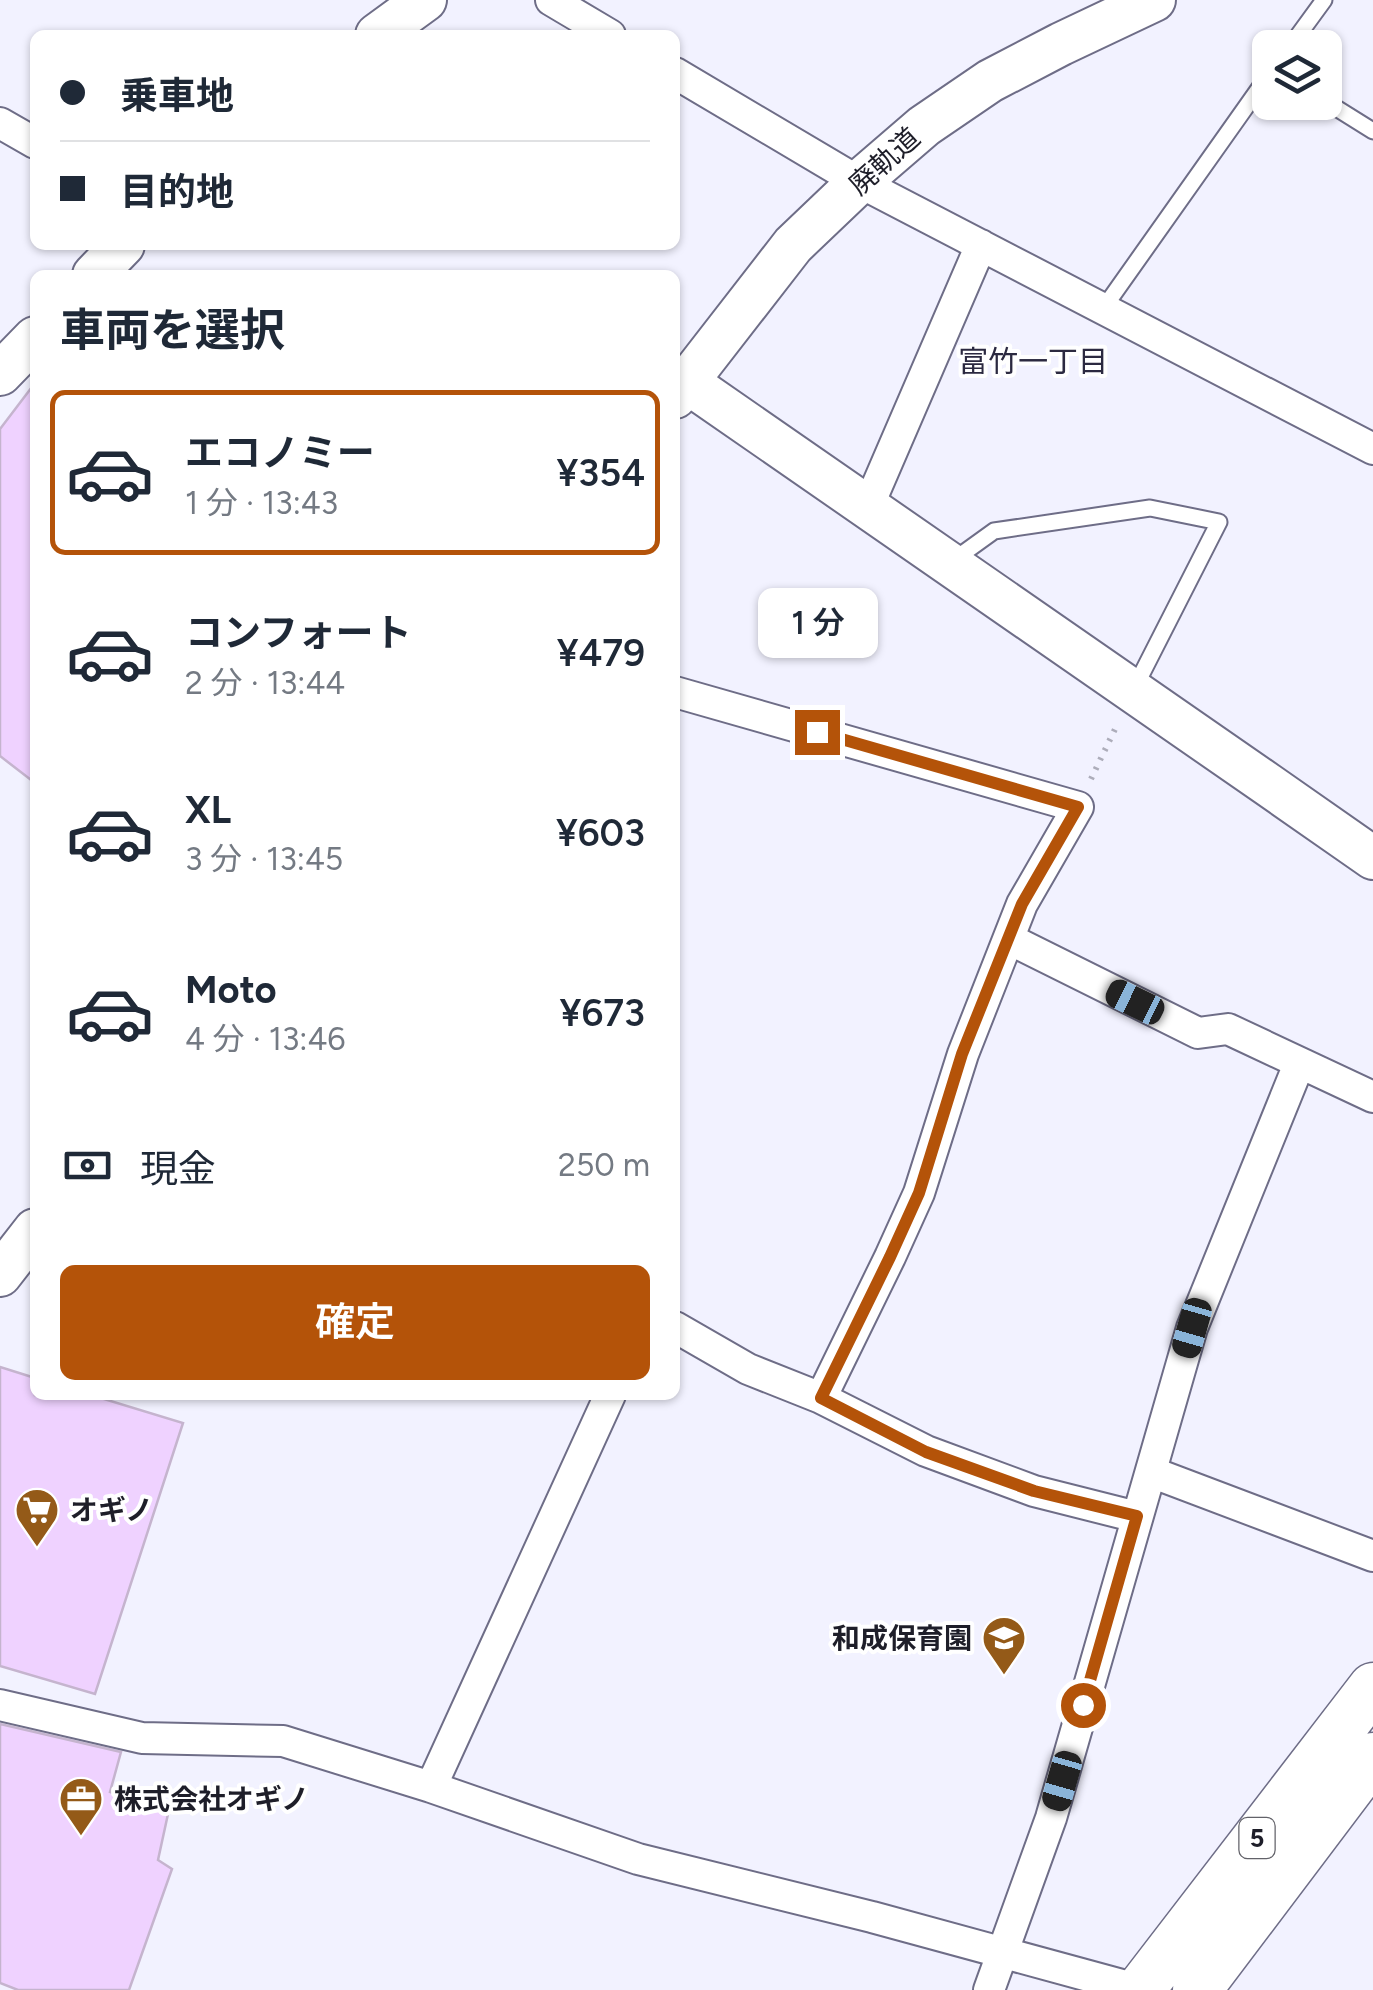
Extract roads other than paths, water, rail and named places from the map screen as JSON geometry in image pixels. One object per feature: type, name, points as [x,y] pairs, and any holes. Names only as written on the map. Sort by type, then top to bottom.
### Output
[{"type":"main road","name":"5","points":[[1140,1990],[1373,1687]]},
{"type":"main road","name":"5","points":[[1196,1990],[1373,1757]]},
{"type":"street","points":[[384,30],[425,0]]},
{"type":"street","points":[[551,0],[602,30]]},
{"type":"street","name":"廃軌道","points":[[681,390],[793,245],[924,126],[990,81],[1154,0]]},
{"type":"street","points":[[680,76],[859,182],[1373,448]]},
{"type":"street","points":[[0,123],[30,140]]},
{"type":"street","points":[[867,509],[981,245]]},
{"type":"street","points":[[99,270],[118,250]]},
{"type":"street","points":[[681,390],[867,509],[1373,858]]},
{"type":"street","points":[[680,693],[1078,807],[1022,904],[962,1054],[919,1193],[821,1398]]},
{"type":"street","points":[[1008,939],[1198,1033],[1228,1029],[1373,1097]]},
{"type":"street","points":[[989,1990],[1051,1818],[1192,1328],[1299,1064]]},
{"type":"street","points":[[0,1275],[30,1236]]},
{"type":"street","points":[[680,1330],[748,1369],[821,1398],[926,1452],[1034,1491],[1137,1516]]},
{"type":"street","points":[[432,1786],[608,1400]]},
{"type":"street","points":[[1150,1472],[1373,1556]]},
{"type":"street","points":[[0,1705],[142,1738],[283,1742],[432,1786],[638,1859],[1140,1990]]},
{"type":"lane","points":[[1302,30],[1324,0]]},
{"type":"lane","points":[[1103,308],[1252,99]]},
{"type":"lane","points":[[1342,112],[1373,131]]},
{"type":"lane","points":[[948,564],[994,531],[1150,508],[1218,522],[1134,690]]},
{"type":"place","name":"オギノ","points":[[37,1548]]},
{"type":"place","name":"和成保育園","points":[[1004,1676]]},
{"type":"place","name":"株式会社オギノ","points":[[81,1837]]},
{"type":"district","name":"富竹一丁目","points":[[1033,361]]}]
